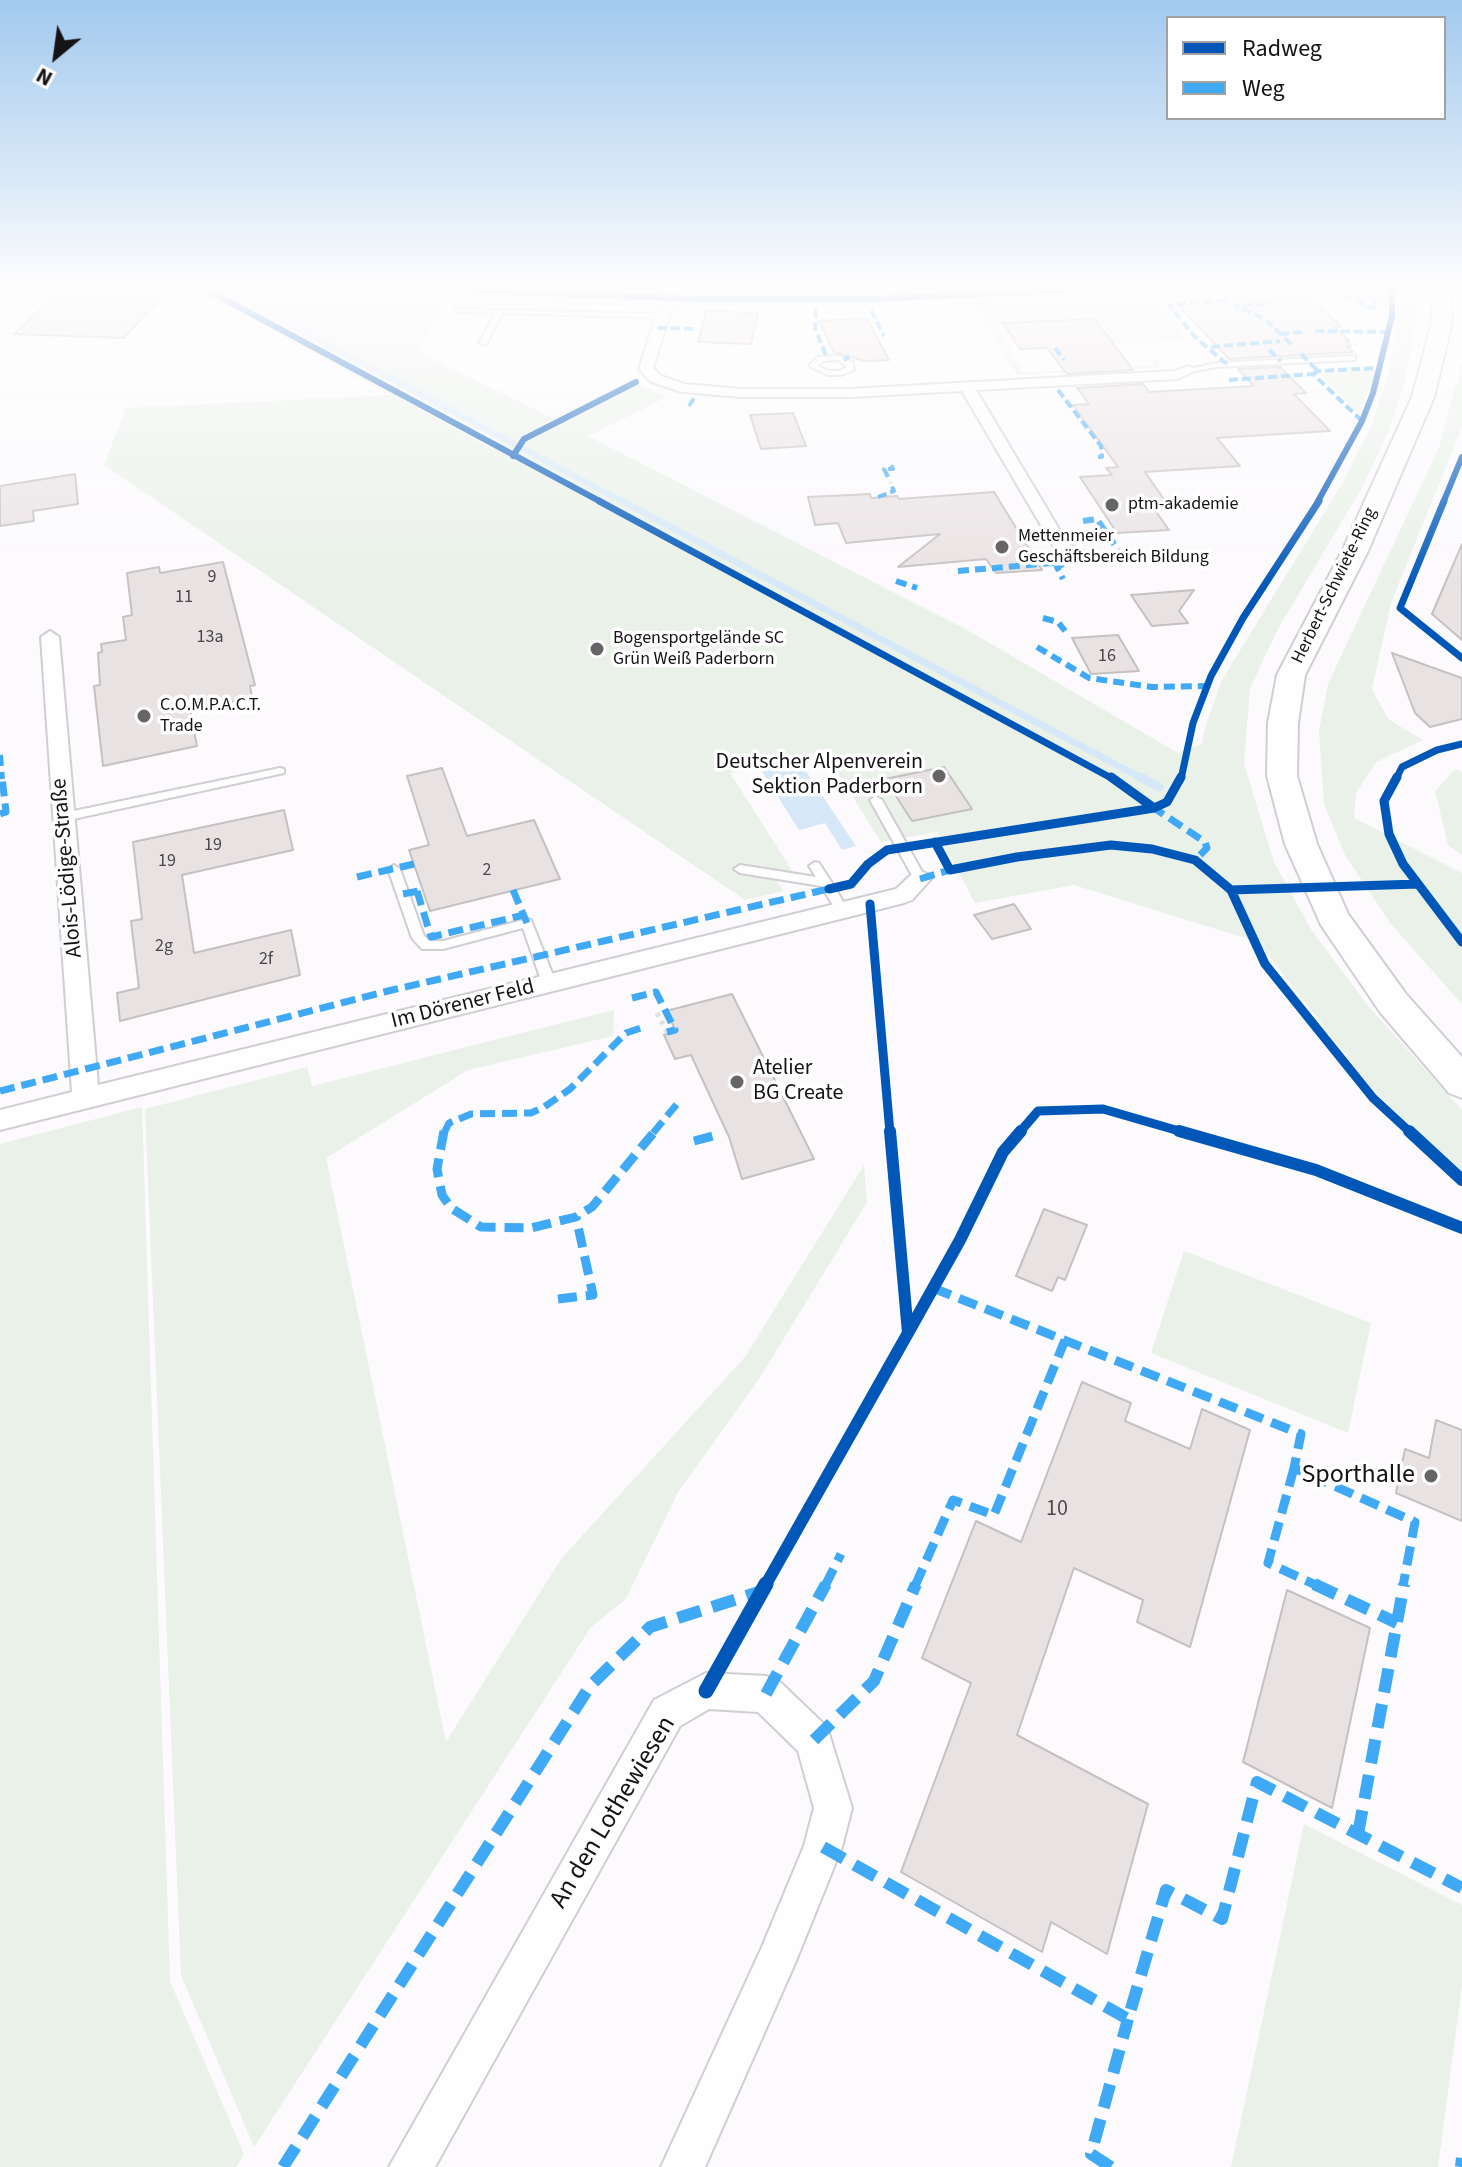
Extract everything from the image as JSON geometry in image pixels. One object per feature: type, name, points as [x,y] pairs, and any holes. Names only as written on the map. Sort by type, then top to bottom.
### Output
[{"type":"main road","name":"Herbert-Schwiete-Ring","points":[[1426,387],[1355,551],[1291,675],[1283,723],[1282,776],[1301,844],[1333,917],[1393,1003],[1462,1083]]},
{"type":"street","points":[[687,387],[725,393],[837,393],[964,387]]},
{"type":"street","points":[[967,387],[1062,547],[1082,554]]},
{"type":"street","name":"Alois-Lödige-Straße","points":[[50,637],[86,1099]]},
{"type":"street","name":"Im Dörener Feld","points":[[0,1120],[904,895],[920,879]]},
{"type":"street","name":"An den Lothewiesen","points":[[411,2167],[667,1713],[706,1691],[766,1694],[814,1740],[833,1808],[823,1847],[782,1947],[683,2167]]},
{"type":"lane","points":[[836,387],[837,393]]},
{"type":"lane","points":[[64,817],[280,771]]},
{"type":"lane","points":[[876,800],[920,879]]},
{"type":"lane","points":[[815,866],[842,910]]},
{"type":"lane","points":[[394,869],[418,938],[427,946],[443,945],[527,923],[549,983]]},
{"type":"lane","points":[[740,869],[826,883]]},
{"type":"path","points":[[657,1013],[667,1032]]},
{"type":"shaded area","points":[[376,387],[492,449],[503,443],[398,387],[490,387],[552,418],[619,387],[521,436],[531,437],[631,387],[644,387],[667,397],[588,436],[969,631],[1178,753],[1202,744],[1222,680],[1343,482],[1372,424],[1384,387],[1403,387],[1390,428],[1363,486],[1279,627],[1250,688],[1244,764],[1274,862],[1312,931],[1369,1007],[1462,1110],[1462,1171],[1378,1096],[1258,942],[1074,885],[975,903],[937,832],[881,842],[824,751],[730,773],[793,872],[777,882],[784,891],[745,900],[104,465],[126,408],[391,395]]},
{"type":"shaded area","points":[[1333,387],[1370,387],[1360,415]]},
{"type":"shaded area","points":[[1455,387],[1462,387],[1462,427],[1391,603],[1372,689],[1388,719],[1423,740],[1376,762],[1356,793],[1354,818],[1462,873],[1462,1004],[1391,924],[1345,855],[1324,804],[1319,731],[1328,684],[1439,447]]},
{"type":"shaded area","points":[[1455,769],[1462,772],[1462,855],[1448,845],[1435,791]]},
{"type":"shaded area","points":[[614,1010],[613,1036],[468,1070],[326,1158],[446,1742],[561,1559],[745,1357],[864,1165],[867,1202],[761,1376],[678,1492],[626,1599],[591,1627],[254,2147],[181,1975],[145,1109],[307,1067],[312,1086]]},
{"type":"shaded area","points":[[142,1107],[170,1981],[244,2154],[236,2167],[0,2167],[0,1144]]},
{"type":"shaded area","points":[[1184,1251],[1371,1323],[1348,1433],[1151,1353]]},
{"type":"shaded area","points":[[1304,1824],[1462,1905],[1462,1985],[1438,2167],[1231,2167]]},
{"type":"water","points":[[799,761],[856,846],[842,850],[825,823],[799,830],[761,770]]},
{"type":"building","points":[[1145,387],[1149,392],[1300,387],[1306,393],[1294,394],[1330,431],[1217,438],[1240,466],[1145,472],[1168,505],[1152,506],[1169,530],[1117,533],[1080,477],[1112,475],[1106,468],[1118,467],[1073,405],[1089,404],[1077,388]]},
{"type":"building","points":[[793,413],[806,446],[761,449],[750,415]]},
{"type":"building","points":[[75,474],[78,504],[33,511],[34,521],[0,526],[0,486]]},
{"type":"building","points":[[994,492],[1042,570],[996,573],[986,559],[898,567],[940,534],[846,543],[838,523],[815,525],[808,497],[870,494],[871,498],[897,496],[899,499]]},
{"type":"building","points":[[1462,544],[1462,640],[1432,614]]},
{"type":"building","points":[[223,562],[255,685],[250,686],[252,698],[190,710],[197,746],[103,766],[94,686],[100,685],[98,653],[102,652],[101,644],[126,640],[123,617],[132,615],[127,573],[159,567],[160,573]]},
{"type":"building","points":[[1194,590],[1179,611],[1188,623],[1152,626],[1131,595]]},
{"type":"building","points":[[1118,635],[1139,671],[1091,674],[1072,638]]},
{"type":"building","points":[[1392,653],[1462,678],[1462,719],[1430,727],[1415,713]]},
{"type":"building","points":[[944,767],[972,809],[912,821],[885,779]]},
{"type":"building","points":[[442,768],[467,836],[534,820],[560,879],[430,911],[409,850],[429,845],[407,776]]},
{"type":"building","points":[[284,810],[293,850],[182,875],[194,953],[291,930],[300,975],[120,1021],[117,993],[139,988],[131,921],[142,919],[133,842]]},
{"type":"building","points":[[1014,904],[1031,929],[992,939],[974,915]]},
{"type":"building","points":[[732,994],[814,1159],[742,1179],[729,1137],[691,1055],[675,1059],[664,1035],[676,1031],[666,1011]]},
{"type":"building","points":[[1044,1209],[1087,1225],[1065,1280],[1058,1277],[1052,1291],[1016,1276]]},
{"type":"building","points":[[1082,1382],[1131,1403],[1125,1421],[1190,1449],[1202,1409],[1250,1430],[1190,1647],[1137,1622],[1143,1600],[1074,1568],[1017,1735],[1148,1804],[1107,1954],[1051,1922],[1042,1952],[901,1872],[971,1683],[922,1658],[976,1521],[1021,1542]]},
{"type":"building","name":"Sporthalle","points":[[1436,1420],[1462,1430],[1462,1521],[1396,1493],[1405,1449],[1429,1458]]},
{"type":"building","points":[[1287,1590],[1370,1628],[1332,1808],[1243,1762]]},
{"type":"waterway","points":[[408,387],[625,503]]},
{"type":"waterway","points":[[622,501],[1143,779]]},
{"type":"waterway","points":[[1140,777],[1159,787]]},
{"type":"marked path","points":[[1327,387],[1362,421]]},
{"type":"marked path","points":[[1058,390],[1101,446],[1102,457],[1098,457]]},
{"type":"marked path","points":[[689,406],[694,398]]},
{"type":"marked path","points":[[888,477],[884,469],[893,469],[891,464]]},
{"type":"marked path","points":[[878,497],[894,491],[891,485]]},
{"type":"marked path","points":[[1083,521],[1097,519],[1118,550]]},
{"type":"marked path","points":[[958,571],[1065,562],[1082,554]]},
{"type":"marked path","points":[[1063,564],[1057,567],[1063,579]]},
{"type":"marked path","points":[[896,581],[917,588]]},
{"type":"marked path","points":[[1043,618],[1058,622],[1065,631]]},
{"type":"marked path","points":[[1037,647],[1089,678],[1152,687],[1206,686]]},
{"type":"marked path","points":[[0,755],[6,812],[0,814]]},
{"type":"marked path","points":[[1151,806],[1205,842],[1207,848],[1195,860]]},
{"type":"marked path","points":[[357,877],[414,864]]},
{"type":"marked path","points":[[920,879],[950,870]]},
{"type":"marked path","points":[[0,1091],[388,991],[837,887]]},
{"type":"marked path","points":[[403,894],[423,890]]},
{"type":"marked path","points":[[513,890],[527,923]]},
{"type":"marked path","points":[[417,891],[431,937],[524,915]]},
{"type":"marked path","points":[[632,998],[656,992],[675,1030],[667,1032]]},
{"type":"marked path","points":[[644,1027],[626,1033],[570,1089],[544,1107],[531,1113],[471,1114],[449,1123],[444,1130],[437,1169],[442,1195],[451,1208],[481,1227],[531,1228],[576,1217],[592,1207],[677,1104]]},
{"type":"marked path","points":[[694,1141],[717,1135]]},
{"type":"marked path","points":[[558,1299],[593,1295],[576,1217]]},
{"type":"marked path","points":[[933,1288],[1301,1434],[1294,1468],[1415,1522],[1358,1834]]},
{"type":"marked path","points":[[814,1740],[874,1681],[953,1500],[994,1515],[1065,1340]]},
{"type":"marked path","points":[[1294,1468],[1268,1563],[1397,1623]]},
{"type":"marked path","points":[[766,1694],[794,1647],[841,1554]]},
{"type":"marked path","points":[[283,2167],[590,1686],[650,1627],[762,1591]]},
{"type":"marked path","points":[[823,1847],[1128,2019],[1166,1890],[1222,1919],[1257,1782],[1462,1888]]},
{"type":"marked path","points":[[1111,2167],[1091,2154],[1128,2019]]},
{"type":"marked path","points":[[1461,2167],[1462,2158]]},
{"type":"cycle path","points":[[388,387],[1104,772],[1154,808]]},
{"type":"cycle path","points":[[513,456],[524,439],[626,387]]},
{"type":"cycle path","points":[[829,889],[851,884],[868,864],[887,850],[1154,808],[1167,802],[1180,783],[1193,723],[1211,676],[1243,618],[1321,497],[1362,421],[1374,387]]},
{"type":"cycle path","points":[[1462,457],[1400,608],[1462,658]]},
{"type":"cycle path","points":[[1462,744],[1437,750],[1402,767],[1384,801],[1389,834],[1403,864],[1462,942]]},
{"type":"cycle path","points":[[935,842],[950,870],[1017,857],[1111,845],[1152,849],[1195,860],[1208,868],[1231,890],[1265,964],[1373,1098],[1462,1180]]},
{"type":"cycle path","points":[[1231,890],[1418,884]]},
{"type":"cycle path","points":[[706,1691],[908,1333],[870,904]]},
{"type":"cycle path","points":[[908,1333],[960,1240],[1003,1152],[1038,1111],[1103,1109],[1316,1170],[1462,1228]]},
{"type":"place","name":"ptm-akademie","points":[[1112,505]]},
{"type":"place","name":"Mettenmeier Geschäftsbereich Bildung","points":[[1002,547]]},
{"type":"place","name":"Bogensportgelände SC Grün Weiß Paderborn","points":[[597,649]]},
{"type":"place","name":"C.O.M.P.A.C.T. Trade","points":[[144,716]]},
{"type":"place","name":"Deutscher Alpenverein Sektion Paderborn","points":[[939,776]]},
{"type":"place","name":"Atelier BG Create","points":[[737,1082]]},
{"type":"place","name":"Sporthalle","points":[[1431,1476]]}]
